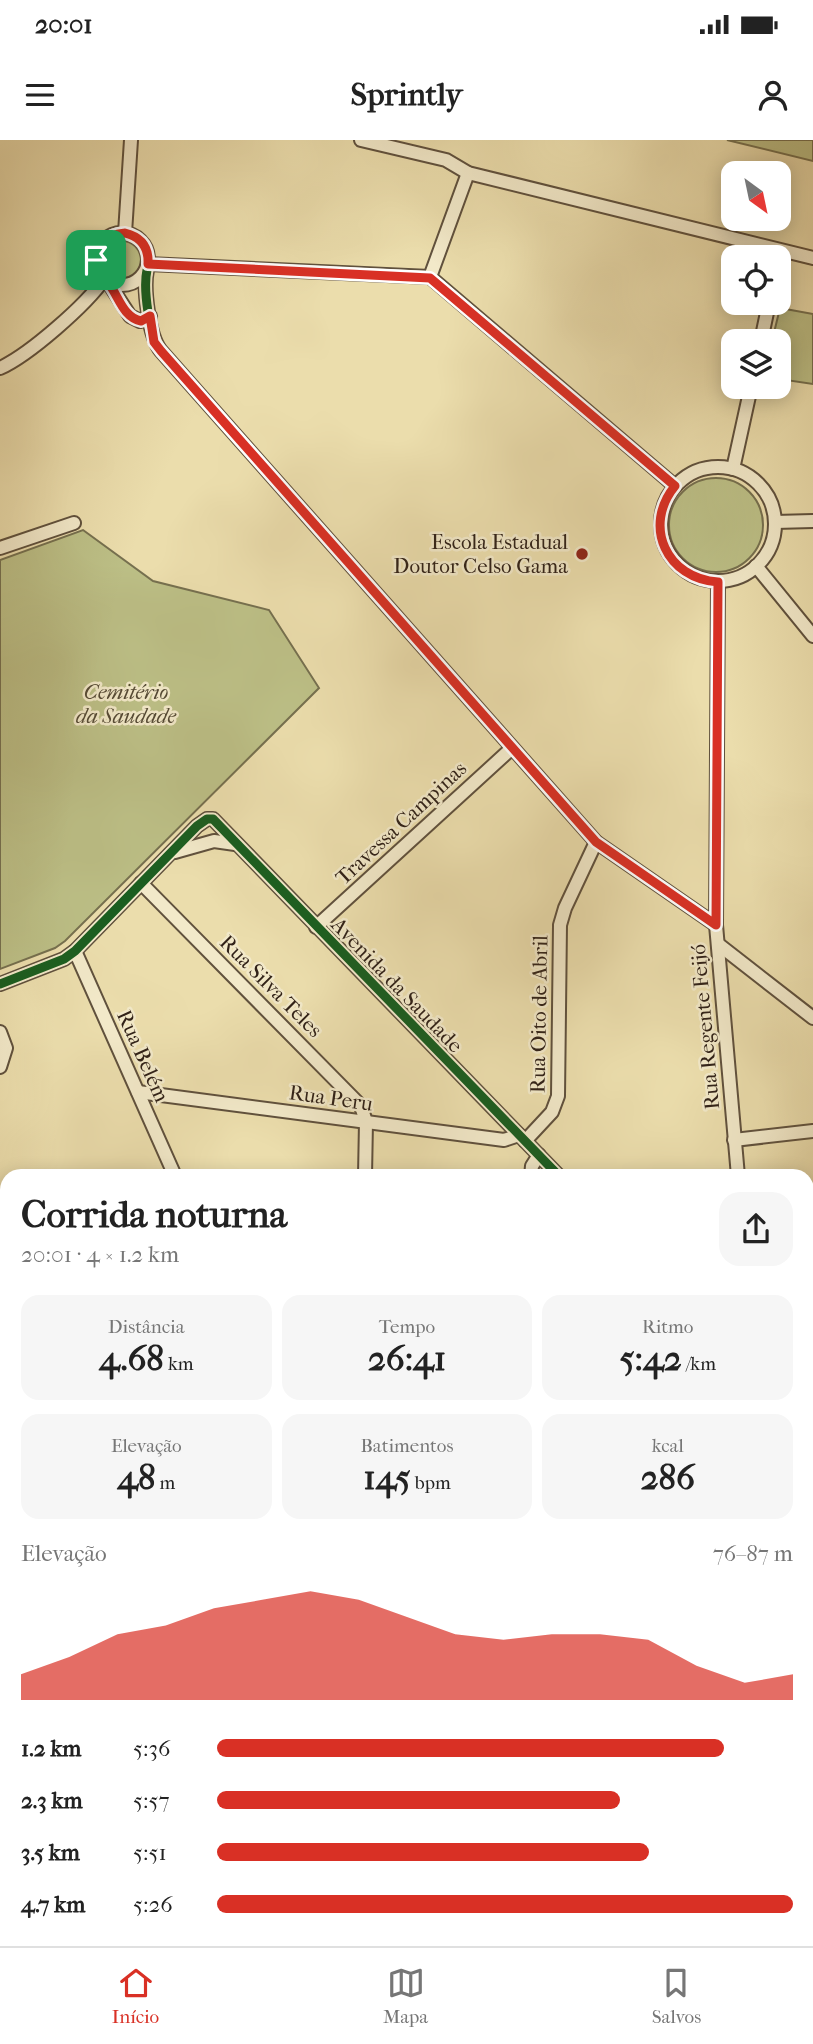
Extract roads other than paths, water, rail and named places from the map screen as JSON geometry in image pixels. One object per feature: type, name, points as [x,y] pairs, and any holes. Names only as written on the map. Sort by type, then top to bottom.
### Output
[{"type":"street","points":[[125,233],[131,140]]},
{"type":"street","points":[[361,140],[446,160],[468,173],[749,245]]},
{"type":"street","points":[[430,278],[468,173]]},
{"type":"street","points":[[150,316],[141,321],[130,316],[96,264],[99,247],[112,235],[125,233],[144,243],[149,255],[146,290],[150,316],[154,342],[161,351],[596,842],[716,925]]},
{"type":"street","points":[[791,255],[813,258]]},
{"type":"street","points":[[148,267],[430,278],[675,486]]},
{"type":"street","points":[[106,280],[116,285],[130,285],[142,278],[148,267]]},
{"type":"street","points":[[0,368],[26,352],[106,280]]},
{"type":"street","points":[[733,469],[748,399]]},
{"type":"street","points":[[715,467],[733,469],[748,475],[761,487],[771,502],[775,522],[771,545],[756,566],[740,577],[718,582],[700,579],[675,563],[665,548],[660,531],[661,512],[668,495],[686,476],[715,467]]},
{"type":"street","points":[[775,522],[813,521]]},
{"type":"street","points":[[1,545],[74,523]]},
{"type":"street","points":[[756,566],[813,636]]},
{"type":"street","name":"Rua Regente Feijó","points":[[718,582],[716,925],[737,1169]]},
{"type":"street","name":"Travessa Campinas","points":[[317,927],[512,748]]},
{"type":"street","points":[[0,984],[64,959],[75,951],[202,822],[215,822],[220,833],[214,841]]},
{"type":"street","name":"Avenida da Saudade","points":[[215,822],[552,1169]]},
{"type":"street","points":[[167,856],[214,841],[235,844]]},
{"type":"street","name":"Rua Oito de Abril","points":[[522,1138],[552,1112],[558,1096],[560,925],[565,908],[596,842]]},
{"type":"street","name":"Rua Silva Teles","points":[[141,883],[349,1092],[361,1106],[366,1122]]},
{"type":"street","points":[[718,944],[813,1018]]},
{"type":"street","name":"Rua Belém","points":[[75,951],[172,1169]]},
{"type":"street","points":[[0,1032],[6,1048],[0,1067]]},
{"type":"street","name":"Rua Peru","points":[[138,1092],[504,1140],[522,1138]]},
{"type":"street","points":[[365,1169],[366,1122]]},
{"type":"street","points":[[734,1140],[813,1131]]},
{"type":"street","points":[[532,1169],[539,1155]]},
{"type":"place","name":"Escola Estadual Doutor Celso Gama","points":[[582,554]]},
{"type":"park label","name":"Cemitério da Saudade","points":[[126,704]]}]
